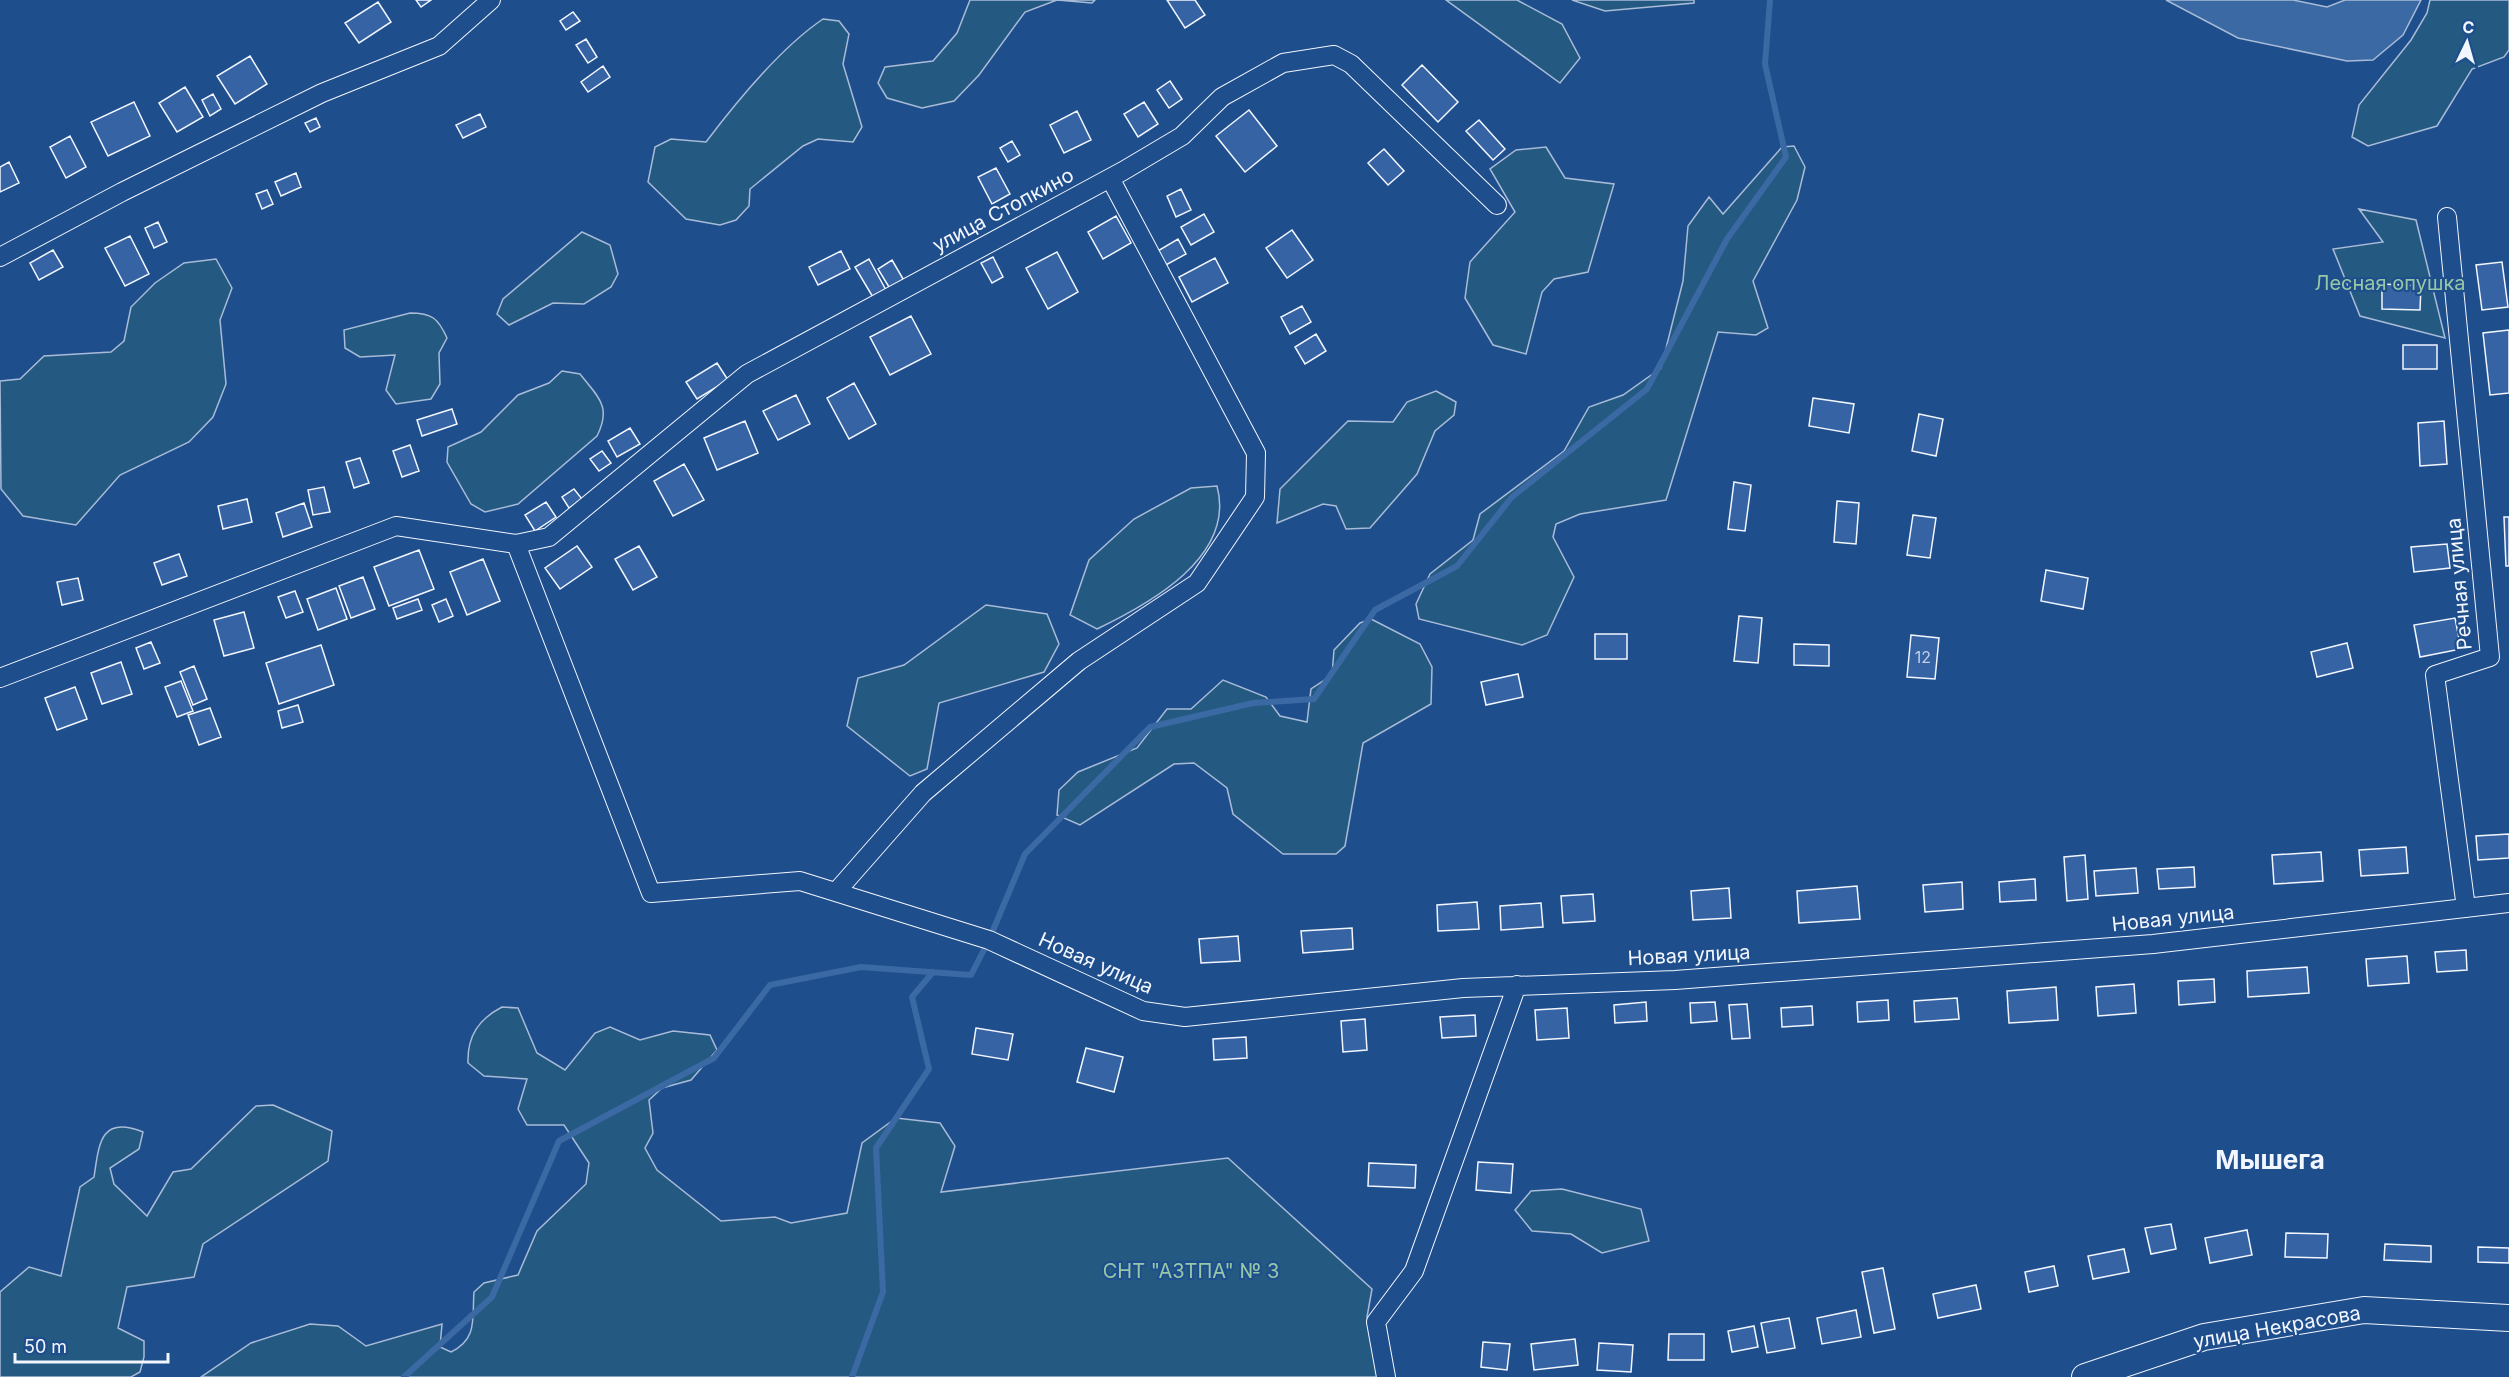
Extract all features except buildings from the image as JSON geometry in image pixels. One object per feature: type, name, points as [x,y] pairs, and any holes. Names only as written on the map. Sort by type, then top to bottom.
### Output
[{"type":"main road","name":"улица Некрасова","points":[[2085,1377],[2204,1336],[2364,1310],[2509,1318]]},
{"type":"street","points":[[0,257],[122,192],[322,93],[439,46],[491,0]]},
{"type":"street","name":"улица Стопкино","points":[[516,544],[549,537],[747,374],[1110,178],[1182,136],[1222,97],[1283,63],[1334,55],[1351,64],[1497,205]]},
{"type":"street","points":[[836,892],[923,793],[1078,661],[1197,583],[1255,497],[1256,453],[1110,178]]},
{"type":"street","name":"Речная улица","points":[[2447,217],[2490,657],[2435,675],[2466,908]]},
{"type":"street","points":[[0,678],[396,526],[516,544]]},
{"type":"street","name":"Новая улица","points":[[516,544],[651,893],[800,881],[988,940],[1143,1011],[1185,1017],[1463,988],[1675,980],[2153,944],[2509,903]]},
{"type":"street","points":[[1386,1377],[1376,1322],[1414,1271],[1517,986]]},
{"type":"green space","points":[[970,0],[1057,0],[1025,12],[979,75],[954,101],[922,108],[887,98],[878,83],[885,67],[933,61],[957,33]]},
{"type":"green space","points":[[1057,0],[1095,0],[1092,3]]},
{"type":"green space","points":[[1446,0],[1517,0],[1562,24],[1580,58],[1560,83]]},
{"type":"green space","points":[[1572,0],[1694,0],[1694,3],[1605,11]]},
{"type":"green space","points":[[2430,0],[2509,0],[2509,50],[2504,57],[2472,69],[2437,126],[2368,146],[2352,137],[2359,105],[2411,40],[2427,13]]},
{"type":"green space","points":[[823,19],[839,21],[849,34],[843,64],[862,127],[853,142],[818,139],[803,146],[750,189],[749,206],[736,220],[720,225],[686,219],[648,182],[655,147],[671,139],[706,142],[775,60]]},
{"type":"green space","points":[[1794,146],[1805,167],[1797,200],[1753,281],[1768,328],[1756,335],[1718,332],[1666,500],[1580,514],[1556,524],[1553,537],[1574,577],[1547,635],[1522,645],[1419,619],[1416,604],[1430,574],[1473,540],[1480,514],[1564,451],[1589,407],[1623,395],[1661,368],[1683,281],[1688,226],[1709,197],[1723,214],[1782,147]]},
{"type":"green space","points":[[1546,147],[1565,178],[1614,184],[1588,272],[1554,279],[1542,292],[1526,354],[1493,345],[1465,298],[1470,262],[1515,212],[1490,169],[1516,150]]},
{"type":"green space","name":"Лесная опушка","points":[[2359,209],[2416,220],[2445,338],[2360,316],[2333,249],[2383,242]]},
{"type":"green space","points":[[582,232],[610,245],[618,274],[611,287],[584,304],[553,303],[509,325],[497,314],[503,299]]},
{"type":"green space","points":[[216,259],[232,288],[220,320],[226,384],[213,417],[189,442],[120,475],[76,525],[23,516],[1,489],[0,381],[20,379],[44,356],[111,352],[124,341],[131,307],[155,283],[184,263]]},
{"type":"green space","points":[[410,313],[424,314],[433,318],[441,326],[447,338],[439,353],[440,384],[431,399],[396,404],[386,390],[395,355],[360,357],[345,348],[344,330]]},
{"type":"green space","points":[[562,371],[580,374],[601,402],[603,417],[597,436],[518,504],[485,512],[471,504],[447,462],[448,447],[481,432],[518,395],[549,383]]},
{"type":"green space","points":[[1436,391],[1456,402],[1454,415],[1435,431],[1417,474],[1370,528],[1346,529],[1336,506],[1323,504],[1277,523],[1280,489],[1348,421],[1393,422],[1407,402]]},
{"type":"green space","points":[[1217,486],[1219,512],[1214,535],[1201,556],[1184,575],[1140,606],[1097,629],[1070,615],[1089,560],[1134,519],[1191,488]]},
{"type":"green space","points":[[986,605],[1047,614],[1059,644],[1044,672],[939,703],[927,769],[910,776],[847,726],[858,678],[904,665]]},
{"type":"green space","points":[[1371,619],[1420,644],[1432,667],[1431,704],[1363,743],[1345,846],[1336,854],[1283,854],[1233,814],[1227,788],[1194,763],[1174,764],[1080,825],[1057,815],[1059,790],[1078,772],[1137,748],[1167,709],[1191,709],[1223,680],[1266,697],[1280,716],[1307,722],[1311,689],[1332,675],[1334,650],[1360,623]]},
{"type":"green space","name":"СНТ \"АЗТПА\" № 3","points":[[502,1007],[518,1008],[537,1053],[565,1070],[595,1033],[610,1027],[640,1040],[673,1031],[710,1035],[717,1050],[691,1080],[662,1088],[649,1100],[653,1133],[645,1148],[657,1170],[721,1221],[775,1217],[791,1223],[847,1213],[862,1143],[896,1118],[940,1123],[955,1146],[941,1192],[1228,1158],[1372,1289],[1367,1317],[1378,1377],[201,1377],[251,1343],[310,1324],[338,1326],[366,1346],[442,1324],[440,1347],[451,1352],[466,1341],[472,1327],[474,1292],[484,1283],[518,1275],[537,1231],[586,1184],[589,1163],[564,1125],[527,1125],[518,1109],[527,1079],[484,1076],[468,1063],[468,1053],[476,1029],[487,1017]]},
{"type":"green space","points":[[273,1105],[332,1131],[328,1161],[203,1244],[194,1277],[127,1287],[118,1328],[144,1341],[144,1357],[140,1372],[131,1377],[0,1377],[0,1292],[29,1267],[61,1276],[80,1187],[94,1177],[100,1144],[110,1130],[118,1127],[143,1132],[139,1149],[110,1168],[114,1184],[147,1216],[173,1172],[191,1169],[256,1106]]},
{"type":"green space","points":[[1562,1189],[1641,1209],[1649,1241],[1602,1253],[1571,1234],[1532,1231],[1515,1210],[1531,1191]]},
{"type":"shaded area","points":[[2166,0],[2293,0],[2327,7],[2345,0],[2421,0],[2403,35],[2373,60],[2347,61],[2238,38]]},
{"type":"waterway","points":[[404,1377],[492,1297],[559,1141],[714,1058],[770,985],[861,967],[971,975],[989,940],[1025,854],[1150,727],[1253,703],[1314,699],[1375,610],[1457,566],[1512,497],[1647,389],[1727,239],[1786,157],[1765,64],[1770,0]]},
{"type":"waterway","points":[[852,1377],[883,1292],[876,1148],[929,1069],[912,997],[933,972]]},
{"type":"district","name":"Мышега","points":[[2270,1159]]}]
